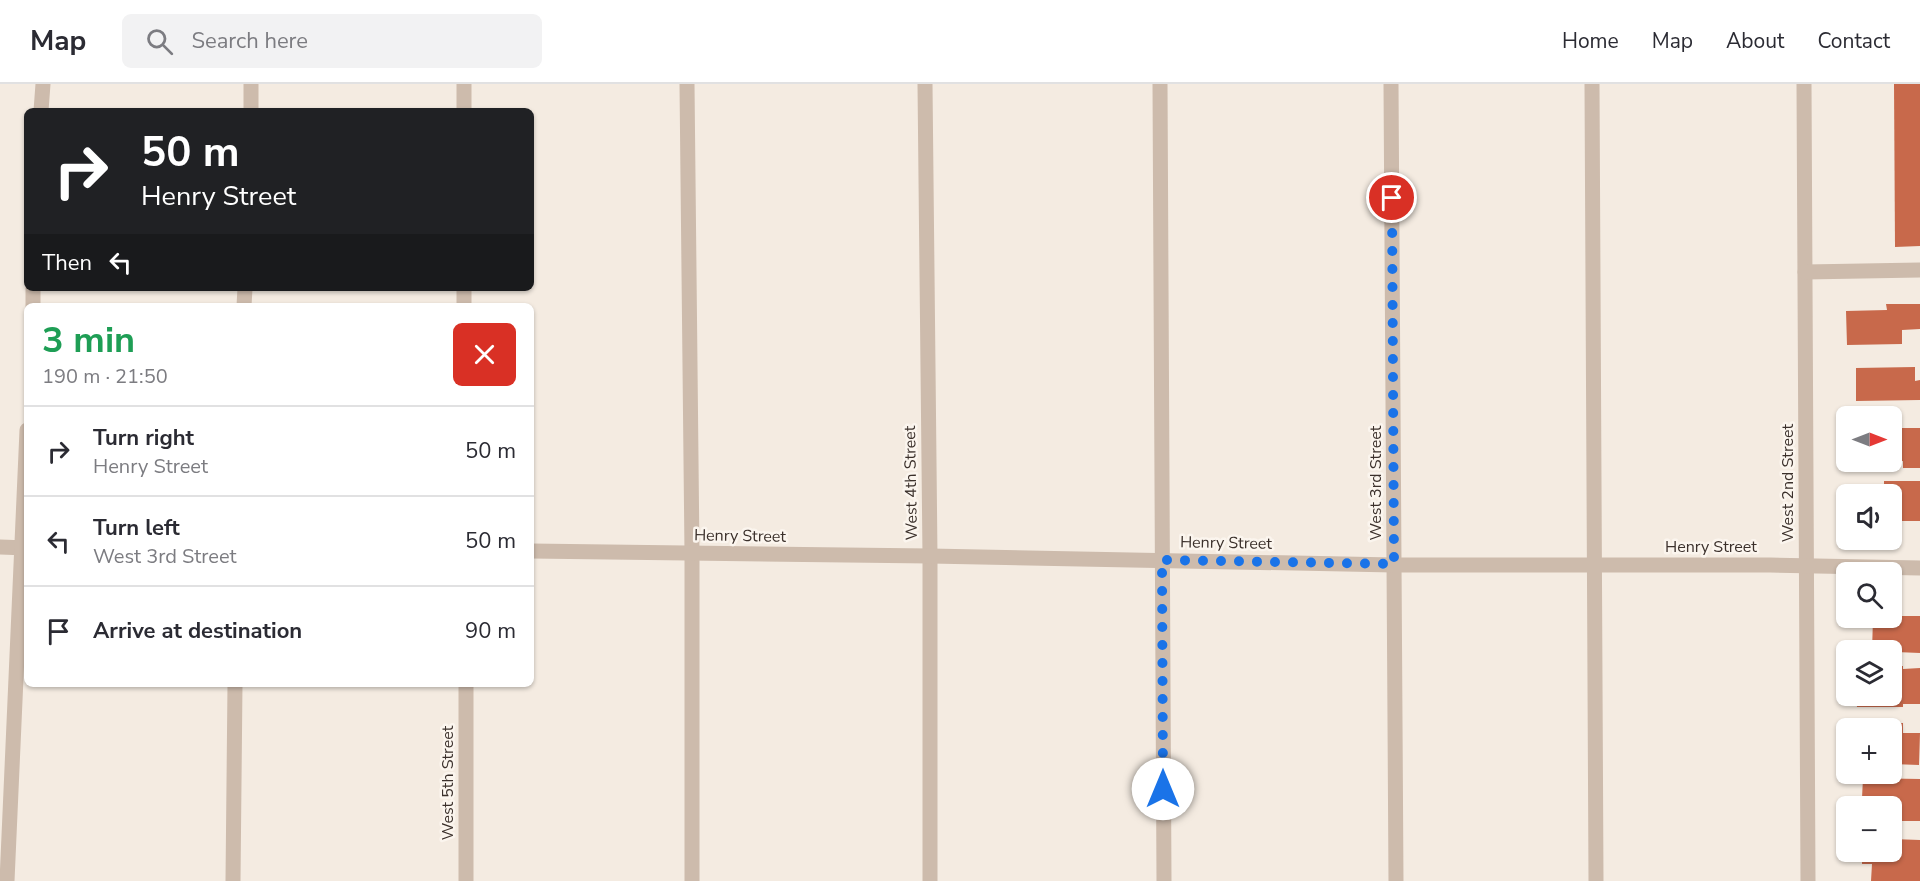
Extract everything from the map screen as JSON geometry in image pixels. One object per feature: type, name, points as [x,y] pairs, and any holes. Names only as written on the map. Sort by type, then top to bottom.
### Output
[{"type":"street","points":[[41,108],[43,84]]},
{"type":"street","points":[[250,108],[251,84]]},
{"type":"street","points":[[464,84],[464,108]]},
{"type":"street","points":[[687,84],[692,553],[692,881]]},
{"type":"street","name":"West 4th Street","points":[[925,84],[930,556],[930,881]]},
{"type":"street","points":[[1161,84],[1164,881]]},
{"type":"street","name":"West 3rd Street","points":[[1391,84],[1396,881]]},
{"type":"street","points":[[1592,84],[1596,881]]},
{"type":"street","name":"West 2nd Street","points":[[1804,84],[1808,881]]},
{"type":"street","points":[[1805,272],[1920,270]]},
{"type":"street","points":[[0,547],[24,548],[4,842],[7,881]]},
{"type":"street","name":"Henry Street","points":[[534,551],[1394,564],[1920,568]]},
{"type":"street","points":[[233,881],[235,687]]},
{"type":"street","name":"West 5th Street","points":[[466,687],[466,881]]},
{"type":"building","points":[[1894,84],[1920,84],[1920,246],[1895,247]]},
{"type":"building","points":[[1886,304],[1920,304],[1920,329],[1902,330],[1902,344],[1847,345],[1846,311],[1887,310]]},
{"type":"building","points":[[1915,367],[1915,381],[1920,380],[1920,400],[1856,401],[1856,368]]},
{"type":"building","points":[[1902,428],[1920,428],[1920,468],[1903,468]]},
{"type":"building","points":[[1884,481],[1920,481],[1920,521],[1902,521],[1902,484],[1884,484]]},
{"type":"building","points":[[1902,616],[1920,616],[1920,653],[1902,652],[1902,640],[1872,640],[1873,628],[1902,628]]},
{"type":"building","points":[[1902,666],[1903,669],[1920,668],[1920,704],[1903,704],[1903,707],[1857,707],[1902,706]]},
{"type":"building","points":[[1902,723],[1903,733],[1920,733],[1919,765],[1902,764]]},
{"type":"building","points":[[1902,779],[1920,779],[1920,821],[1902,821],[1902,796],[1862,796],[1863,784],[1902,784]]},
{"type":"building","points":[[1902,839],[1920,840],[1920,881],[1871,881],[1872,864],[1862,864],[1862,862],[1902,862]]},
{"type":"route","points":[[1163,789],[1162,560],[1394,564],[1392,198]]}]
